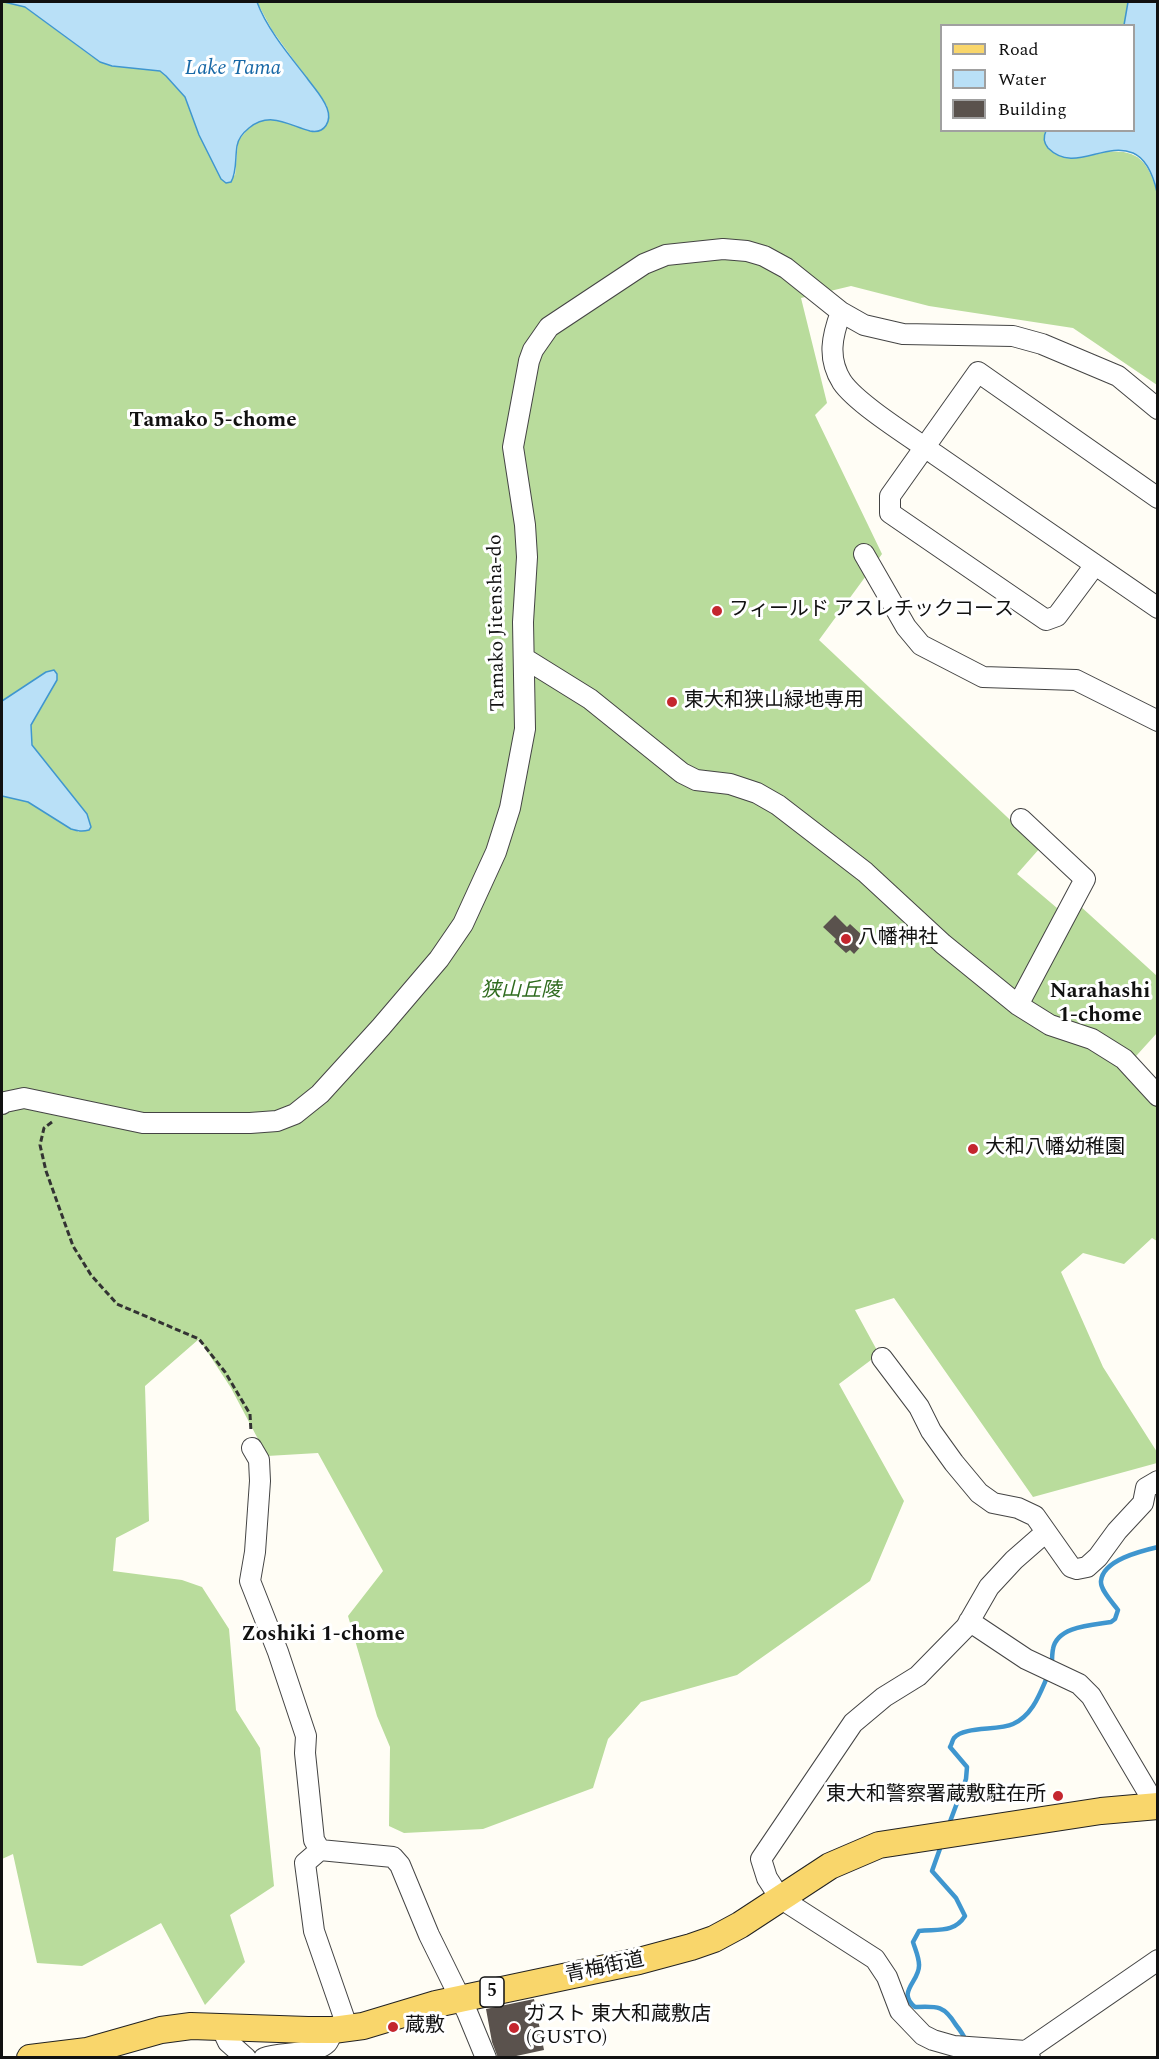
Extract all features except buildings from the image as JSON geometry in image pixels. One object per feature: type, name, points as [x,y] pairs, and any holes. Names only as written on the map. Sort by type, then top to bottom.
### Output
[{"type":"main road","name":"青梅街道","points":[[30,2058],[87,2051],[161,2030],[191,2025],[341,2029],[460,1999],[671,1954],[726,1933],[830,1866],[869,1848],[891,1842],[1101,1811],[1157,1806]]},
{"type":"street","points":[[2,1104],[24,1098],[143,1123],[277,1121],[295,1114],[321,1094],[439,959],[464,924],[496,852],[510,808],[525,729],[523,622],[527,557],[525,525],[513,447],[529,361],[540,338],[549,327],[635,270],[666,255],[723,249],[747,251],[764,256],[786,268],[841,312],[864,325],[903,334],[1013,336],[1042,344],[1118,376],[1158,409]]},
{"type":"street","points":[[841,312],[833,334],[832,353],[842,382],[853,394],[925,447],[1158,608]]},
{"type":"street","points":[[1095,565],[1057,616],[1046,620],[890,513],[890,496],[978,372],[1158,498]]},
{"type":"street","points":[[864,554],[906,627],[921,645],[983,677],[1076,680],[1158,721]]},
{"type":"street","points":[[524,658],[590,699],[682,773],[696,780],[730,784],[757,793],[794,817],[865,872],[943,944],[1018,1005],[1050,1025],[1092,1039],[1124,1059],[1158,1096]]},
{"type":"street","points":[[1018,1005],[1085,879],[1021,819]]},
{"type":"street","points":[[882,1358],[919,1407],[931,1431],[979,1493],[993,1503],[1018,1508],[1035,1516],[1071,1567],[1077,1569],[1087,1567],[1098,1557],[1117,1531],[1143,1503],[1146,1488],[1158,1481]]},
{"type":"street","points":[[252,1448],[259,1460],[260,1481],[255,1552],[250,1581],[278,1652],[306,1736],[305,1753],[314,1840],[320,1850]]},
{"type":"street","points":[[1046,1532],[1014,1560],[989,1587],[966,1627],[918,1676],[884,1696],[853,1723],[761,1859],[767,1878],[780,1898],[875,1959],[887,1977],[900,2011],[913,2026],[933,2040],[954,2046],[1028,2054],[1158,1960]]},
{"type":"street","points":[[969,1621],[1026,1659],[1079,1684],[1091,1696],[1157,1806]]},
{"type":"street","points":[[264,2058],[314,2050],[324,2046],[341,2029],[314,1931],[305,1863],[320,1850],[393,1857],[400,1865],[429,1935],[486,2058]]},
{"type":"street","points":[[220,2025],[228,2042],[246,2058]]},
{"type":"path","points":[[52,1122],[44,1128],[40,1145],[46,1171],[73,1246],[91,1275],[117,1304],[199,1339],[225,1372],[250,1414],[252,1448]]},
{"type":"green space","name":"狭山丘陵","points":[[2,2],[25,7],[91,56],[112,66],[161,71],[185,97],[192,113],[235,176],[238,141],[247,130],[264,120],[276,119],[312,131],[327,106],[272,30],[257,2],[1128,2],[1124,24],[940,24],[940,132],[1046,132],[1045,141],[1051,149],[1087,155],[1106,152],[1127,153],[1134,155],[1146,165],[1157,192],[1157,385],[1073,328],[929,306],[851,286],[801,298],[827,403],[815,415],[882,554],[819,640],[1040,848],[1017,874],[1057,908],[1068,895],[1157,976],[1157,1033],[1127,1066],[1157,1103],[1157,1241],[1152,1238],[1124,1264],[1083,1253],[1061,1272],[1103,1367],[1157,1452],[1157,1463],[1033,1497],[894,1298],[855,1310],[879,1354],[839,1384],[904,1501],[870,1581],[737,1675],[641,1702],[608,1739],[593,1788],[483,1829],[404,1833],[389,1826],[390,1747],[377,1716],[348,1616],[383,1571],[318,1453],[267,1456],[231,1388],[199,1339],[145,1386],[149,1521],[116,1538],[113,1571],[182,1580],[202,1587],[229,1629],[236,1710],[260,1748],[274,1886],[230,1915],[245,1962],[205,2005],[161,1923],[82,1966],[37,1963],[13,1854],[2,1859],[2,796],[28,802],[79,832],[87,814],[32,745],[31,725],[57,680],[57,674],[46,672],[2,701]]},
{"type":"water","name":"Lake Tama","points":[[4,2],[257,2],[272,32],[323,100],[327,108],[328,122],[326,126],[315,131],[272,120],[257,123],[245,132],[239,141],[234,174],[231,182],[226,183],[221,179],[199,135],[185,97],[160,71],[112,66],[100,62],[25,7]]},
{"type":"water","points":[[1128,2],[1157,2],[1157,192],[1146,165],[1133,153],[1122,150],[1068,158],[1048,148],[1044,140],[1046,132],[1135,132],[1135,24],[1124,24]]},
{"type":"water","points":[[54,670],[57,680],[31,725],[32,745],[87,814],[91,827],[87,831],[71,829],[28,802],[2,796],[2,701],[46,672]]},
{"type":"waterway","points":[[1052,1664],[1053,1649],[1061,1636],[1077,1628],[1111,1622],[1115,1619],[1118,1610],[1101,1585],[1103,1574],[1108,1567],[1124,1558],[1158,1547]]},
{"type":"waterway","points":[[948,1827],[966,1779],[967,1767],[950,1747],[954,1738],[965,1732],[1007,1726],[1020,1720],[1035,1703],[1048,1675]]},
{"type":"waterway","points":[[942,1843],[932,1871],[956,1898],[965,1916],[951,1928],[919,1931],[913,1942],[918,1959],[918,1971],[908,1991],[908,1996],[915,2007],[934,2007],[944,2010],[952,2018],[966,2041]]},
{"type":"place","name":"フィールド アスレチックコース","points":[[717,611]]},
{"type":"place","name":"東大和狭山緑地専用","points":[[672,702]]},
{"type":"place","name":"八幡神社","points":[[846,939]]},
{"type":"place","name":"大和八幡幼稚園","points":[[973,1149]]},
{"type":"place","name":"東大和警察署蔵敷駐在所","points":[[1058,1796]]},
{"type":"place","name":"蔵敷","points":[[393,2027]]},
{"type":"place","name":"ガスト 東大和蔵敷店 (GUSTO)","points":[[514,2028]]},
{"type":"district","name":"Tamako 5-chome","points":[[213,422]]},
{"type":"district","name":"Narahashi 1-chome","points":[[1100,1005]]},
{"type":"district","name":"Zoshiki 1-chome","points":[[323,1636]]}]
